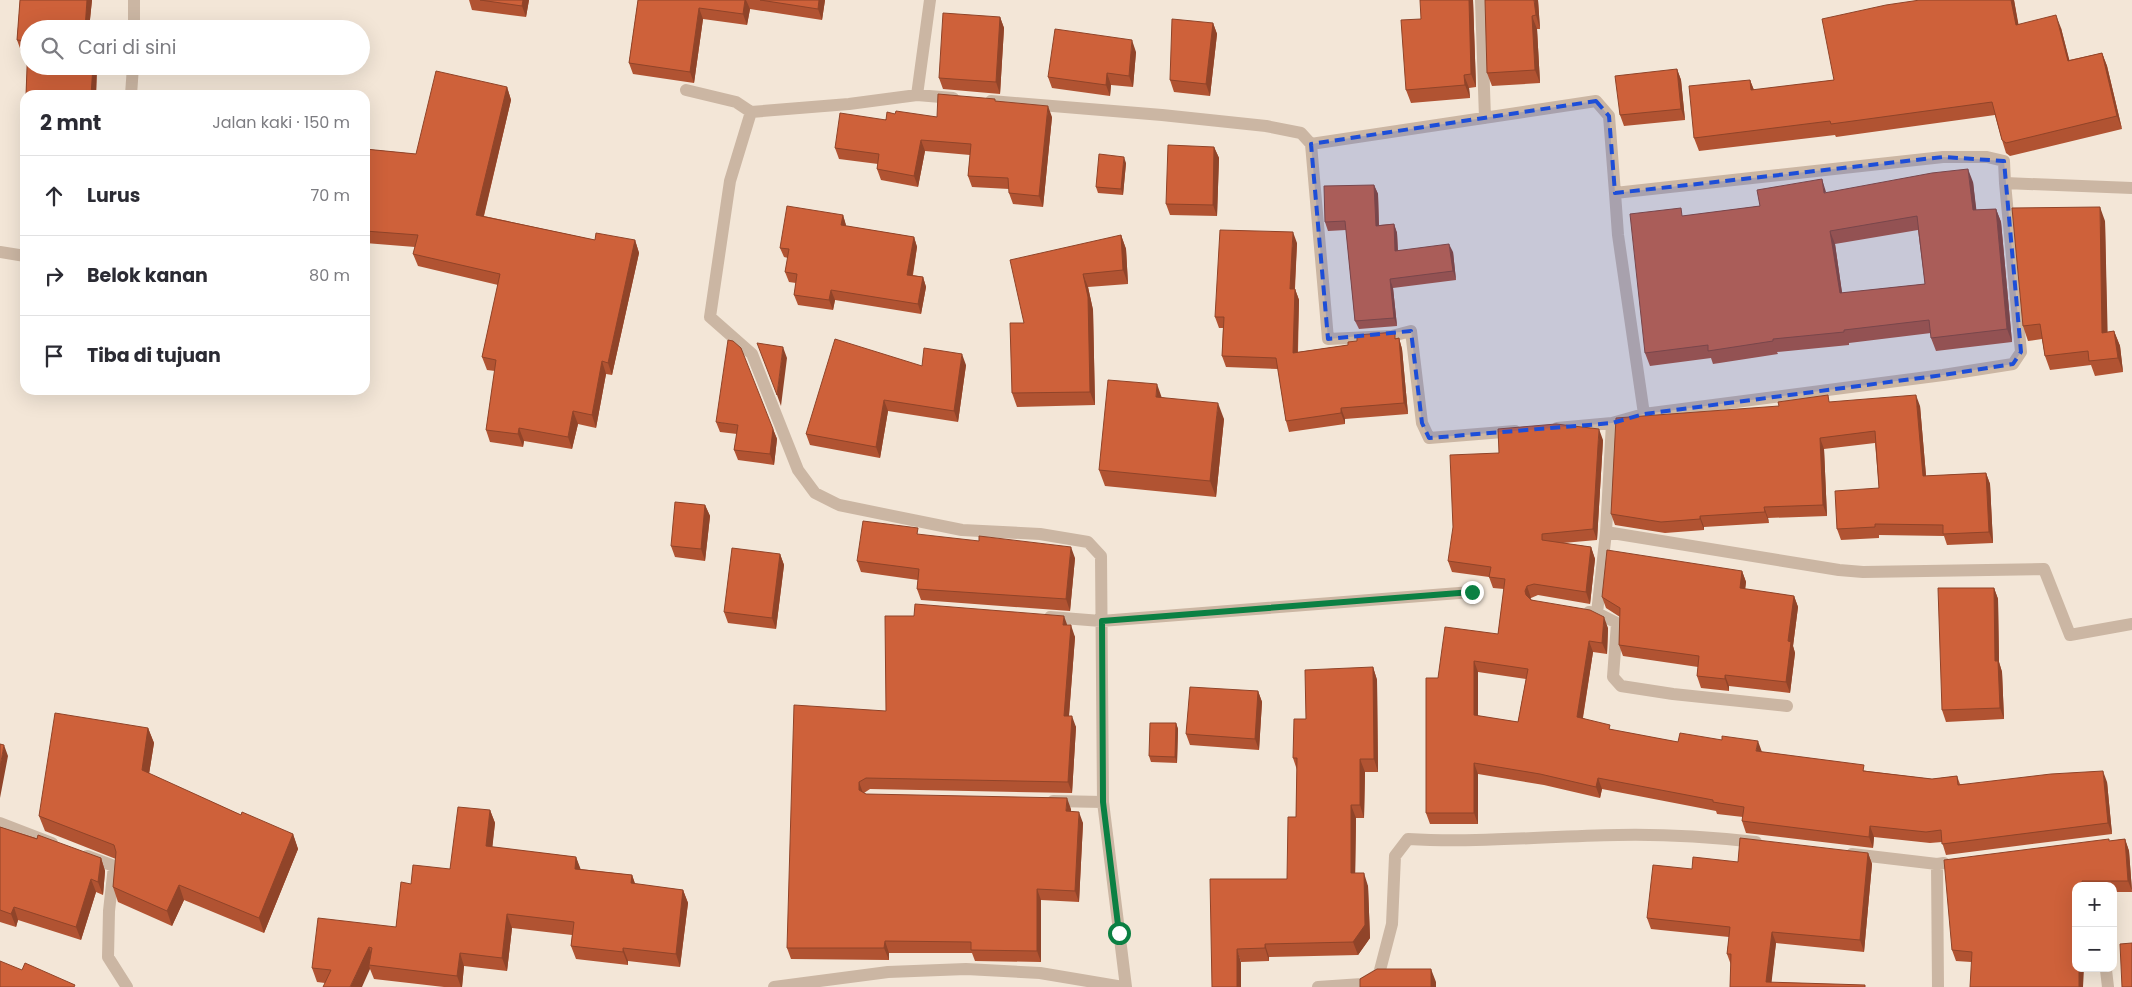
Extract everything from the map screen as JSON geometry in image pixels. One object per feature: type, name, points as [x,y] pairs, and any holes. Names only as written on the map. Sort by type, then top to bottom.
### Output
[{"type":"street","points":[[134,0],[134,20]]},
{"type":"street","points":[[917,95],[930,0]]},
{"type":"street","points":[[1481,0],[1485,118]]},
{"type":"street","points":[[131,90],[132,75]]},
{"type":"street","points":[[686,90],[736,102],[751,112],[849,104],[917,95],[1162,115],[1266,126],[1301,133],[1311,144],[1328,339],[1392,336],[1411,331],[1422,422],[1428,438],[1525,430]]},
{"type":"street","points":[[1311,144],[1596,101],[1609,116],[1618,235],[1644,414]]},
{"type":"street","points":[[751,112],[730,181],[710,317],[752,354],[798,470],[815,493],[839,505],[962,530],[1040,534],[1088,542],[1101,556],[1103,802],[1126,987]]},
{"type":"street","points":[[1544,429],[1612,423],[1644,414],[1943,375],[2013,364],[2020,352],[2004,161],[1987,157],[1943,157],[1615,193]]},
{"type":"street","points":[[2005,183],[2132,188]]},
{"type":"street","points":[[0,252],[20,255]]},
{"type":"street","points":[[1597,613],[1606,532],[1612,423]]},
{"type":"street","points":[[1606,532],[1839,570],[1863,572],[2044,569],[2070,635],[2132,624]]},
{"type":"street","points":[[1042,616],[1102,621],[1472,592]]},
{"type":"street","points":[[1580,610],[1597,613],[1617,624],[1613,677],[1621,686],[1673,694],[1787,706]]},
{"type":"street","points":[[1044,801],[1103,802]]},
{"type":"street","points":[[0,823],[61,846]]},
{"type":"street","points":[[1318,987],[1362,984],[1378,974],[1392,924],[1395,856],[1408,839],[1448,842],[1618,835],[1707,836],[1764,843]]},
{"type":"street","points":[[79,853],[114,866],[109,911],[108,957],[127,987]]},
{"type":"street","points":[[1841,853],[1937,864],[1956,862]]},
{"type":"street","points":[[1937,864],[1938,987]]},
{"type":"street","points":[[774,987],[888,972],[966,969],[1040,973],[1123,987]]},
{"type":"street","points":[[2106,972],[2108,987]]},
{"type":"highlighted area","points":[[1596,101],[1609,116],[1615,193],[1943,157],[2004,161],[2021,352],[2013,364],[1943,375],[1644,414],[1612,423],[1429,438],[1422,423],[1411,331],[1328,339],[1311,144]]},
{"type":"building","points":[[20,0],[87,0],[86,20],[20,20],[20,40],[17,40]]},
{"type":"building","points":[[480,0],[523,0],[522,6]]},
{"type":"building","points":[[638,0],[745,0],[743,14],[699,8],[690,72],[629,63]]},
{"type":"building","points":[[760,0],[819,0],[818,9]]},
{"type":"building","points":[[1420,0],[1469,0],[1471,74],[1464,75],[1465,85],[1406,90],[1401,20],[1421,19]]},
{"type":"building","points":[[1485,0],[1534,0],[1536,15],[1532,16],[1535,70],[1487,73]]},
{"type":"building","points":[[1920,0],[2011,0],[2016,25],[2056,15],[2068,61],[2102,53],[2117,116],[2006,143],[2002,140],[1992,102],[1831,124],[1830,121],[1694,138],[1689,86],[1750,80],[1751,90],[1834,80],[1822,19],[1886,5]]},
{"type":"building","points":[[943,13],[1000,17],[996,82],[939,78]]},
{"type":"building","points":[[1172,19],[1213,23],[1206,84],[1170,80]]},
{"type":"building","points":[[1055,29],[1132,40],[1129,76],[1107,73],[1106,85],[1048,77]]},
{"type":"building","points":[[1677,69],[1681,109],[1620,115],[1615,76]]},
{"type":"building","points":[[436,71],[507,87],[476,215],[595,240],[596,233],[635,240],[608,363],[602,361],[592,415],[573,411],[568,437],[519,428],[518,434],[486,430],[496,360],[482,357],[500,274],[413,254],[418,235],[370,231],[370,149],[416,154]]},
{"type":"building","points":[[27,75],[92,75],[91,90],[26,90]]},
{"type":"building","points":[[938,94],[1048,106],[1039,196],[1009,193],[1008,178],[968,176],[971,144],[921,140],[914,176],[877,169],[879,154],[835,148],[840,113],[886,120],[887,112],[895,114],[896,111],[937,117]]},
{"type":"building","points":[[1168,145],[1214,147],[1213,205],[1166,204]]},
{"type":"building","points":[[1099,154],[1124,157],[1121,189],[1096,187]]},
{"type":"building","points":[[1968,169],[1973,210],[1996,209],[2007,329],[1931,338],[1929,320],[1844,330],[1844,332],[1773,339],[1773,341],[1708,351],[1708,345],[1645,353],[1630,214],[1681,208],[1682,216],[1760,206],[1757,190],[1822,179],[1824,193],[1932,173]],"holes":[[[1917,216],[1925,284],[1840,293],[1830,231]]]},
{"type":"building","points":[[1374,185],[1376,226],[1394,224],[1395,251],[1449,244],[1453,271],[1390,279],[1394,318],[1355,321],[1345,221],[1325,222],[1324,186]]},
{"type":"building","points":[[787,206],[843,215],[841,225],[914,237],[907,275],[923,277],[918,304],[831,290],[829,300],[794,295],[797,274],[785,272],[789,249],[780,248]]},
{"type":"building","points":[[2100,207],[2102,333],[2114,331],[2118,358],[2089,361],[2088,351],[2045,356],[2040,324],[2023,326],[2012,208]]},
{"type":"building","points":[[1220,230],[1293,232],[1290,289],[1295,289],[1293,353],[1348,345],[1348,342],[1357,341],[1357,335],[1395,332],[1395,339],[1399,338],[1404,403],[1341,408],[1341,413],[1286,421],[1276,358],[1222,356],[1224,317],[1215,317]]},
{"type":"building","points":[[1121,235],[1123,270],[1083,274],[1088,297],[1090,392],[1012,393],[1010,323],[1024,323],[1010,260]]},
{"type":"building","points":[[835,339],[922,366],[924,348],[962,354],[954,411],[884,400],[876,447],[806,434]]},
{"type":"building","points":[[728,340],[733,341],[741,348],[773,429],[770,454],[734,450],[738,425],[716,422]]},
{"type":"building","points":[[757,343],[783,347],[777,395]]},
{"type":"building","points":[[1108,380],[1157,384],[1156,397],[1218,403],[1210,481],[1099,470]]},
{"type":"building","points":[[1828,395],[1829,402],[1916,395],[1923,476],[1986,473],[1989,532],[1943,534],[1943,525],[1875,524],[1875,527],[1837,529],[1835,491],[1879,488],[1875,431],[1820,438],[1823,505],[1764,507],[1765,512],[1700,516],[1700,519],[1661,522],[1611,514],[1616,418],[1779,406],[1778,402]]},
{"type":"building","points":[[1556,424],[1599,429],[1593,529],[1542,534],[1542,540],[1591,547],[1586,592],[1534,584],[1527,586],[1525,591],[1531,600],[1590,610],[1604,617],[1602,643],[1589,641],[1577,717],[1610,725],[1609,729],[1678,742],[1680,733],[1722,740],[1722,736],[1758,741],[1756,751],[1864,765],[1863,771],[1932,779],[1957,776],[1958,785],[2051,774],[2103,771],[2108,823],[1942,844],[1941,830],[1926,832],[1870,826],[1869,837],[1742,821],[1744,807],[1713,802],[1713,800],[1598,778],[1596,787],[1540,774],[1474,763],[1474,813],[1426,813],[1426,678],[1438,678],[1445,627],[1498,634],[1505,579],[1489,577],[1491,567],[1448,561],[1453,527],[1450,455],[1499,453],[1498,429]],"holes":[[[1474,661],[1528,669],[1518,722],[1474,715]]]},
{"type":"building","points":[[675,502],[705,505],[701,549],[671,546]]},
{"type":"building","points":[[863,521],[918,528],[917,534],[979,541],[979,536],[1071,547],[1066,599],[917,589],[919,569],[857,561]]},
{"type":"building","points":[[732,548],[780,554],[772,618],[724,612]]},
{"type":"building","points":[[1607,550],[1742,571],[1740,588],[1794,596],[1788,641],[1791,642],[1786,682],[1725,675],[1725,679],[1697,676],[1699,656],[1619,645],[1620,608],[1602,597]]},
{"type":"building","points":[[1938,588],[1994,588],[1995,661],[1998,661],[2000,708],[1942,710]]},
{"type":"building","points":[[915,604],[1064,616],[1063,625],[1071,625],[1064,716],[1072,716],[1068,782],[866,778],[859,782],[859,790],[866,794],[1067,798],[1066,811],[1079,812],[1075,891],[1037,889],[1037,951],[971,950],[971,942],[885,941],[884,948],[787,948],[794,705],[886,711],[885,616],[914,616]]},
{"type":"building","points":[[1373,667],[1374,759],[1360,759],[1360,805],[1351,805],[1351,873],[1364,873],[1365,925],[1353,942],[1265,944],[1265,948],[1237,949],[1237,987],[1212,987],[1210,879],[1287,879],[1288,817],[1296,817],[1297,758],[1293,758],[1294,719],[1306,719],[1305,670]]},
{"type":"building","points":[[1190,687],[1258,691],[1255,739],[1186,734]]},
{"type":"building","points":[[55,713],[148,728],[142,770],[241,815],[242,812],[293,834],[259,918],[179,885],[167,911],[113,887],[116,852],[114,845],[39,816]]},
{"type":"building","points":[[1150,723],[1176,723],[1175,757],[1149,756]]},
{"type":"building","points":[[0,744],[4,745],[0,767]]},
{"type":"building","points":[[458,807],[490,810],[486,846],[576,857],[575,869],[632,875],[631,883],[683,890],[676,954],[623,948],[623,952],[571,946],[574,922],[507,914],[502,958],[460,953],[457,976],[369,965],[372,948],[369,947],[350,987],[323,987],[331,970],[312,968],[318,918],[396,927],[401,882],[411,884],[413,865],[450,869]]},
{"type":"building","points":[[0,827],[37,839],[38,835],[101,858],[98,882],[91,879],[76,927],[14,907],[11,914],[0,910]]},
{"type":"building","points":[[1740,838],[1868,853],[1860,940],[1772,932],[1766,982],[1865,985],[1865,987],[1730,987],[1731,954],[1727,954],[1730,927],[1647,918],[1653,865],[1692,869],[1693,857],[1738,862]]},
{"type":"building","points":[[2109,839],[2109,841],[2125,839],[2128,881],[2072,882],[2072,972],[2079,972],[2079,987],[1970,987],[1972,952],[1952,950],[1944,860]]},
{"type":"building","points":[[2132,943],[2132,987],[2122,987],[2120,944]]},
{"type":"building","points":[[0,961],[22,970],[25,963],[75,985],[74,987],[0,987]]},
{"type":"building","points":[[1377,969],[1431,969],[1431,987],[1360,987],[1360,979]]},
{"type":"route","points":[[1119,933],[1103,802],[1102,621],[1472,592]]}]
